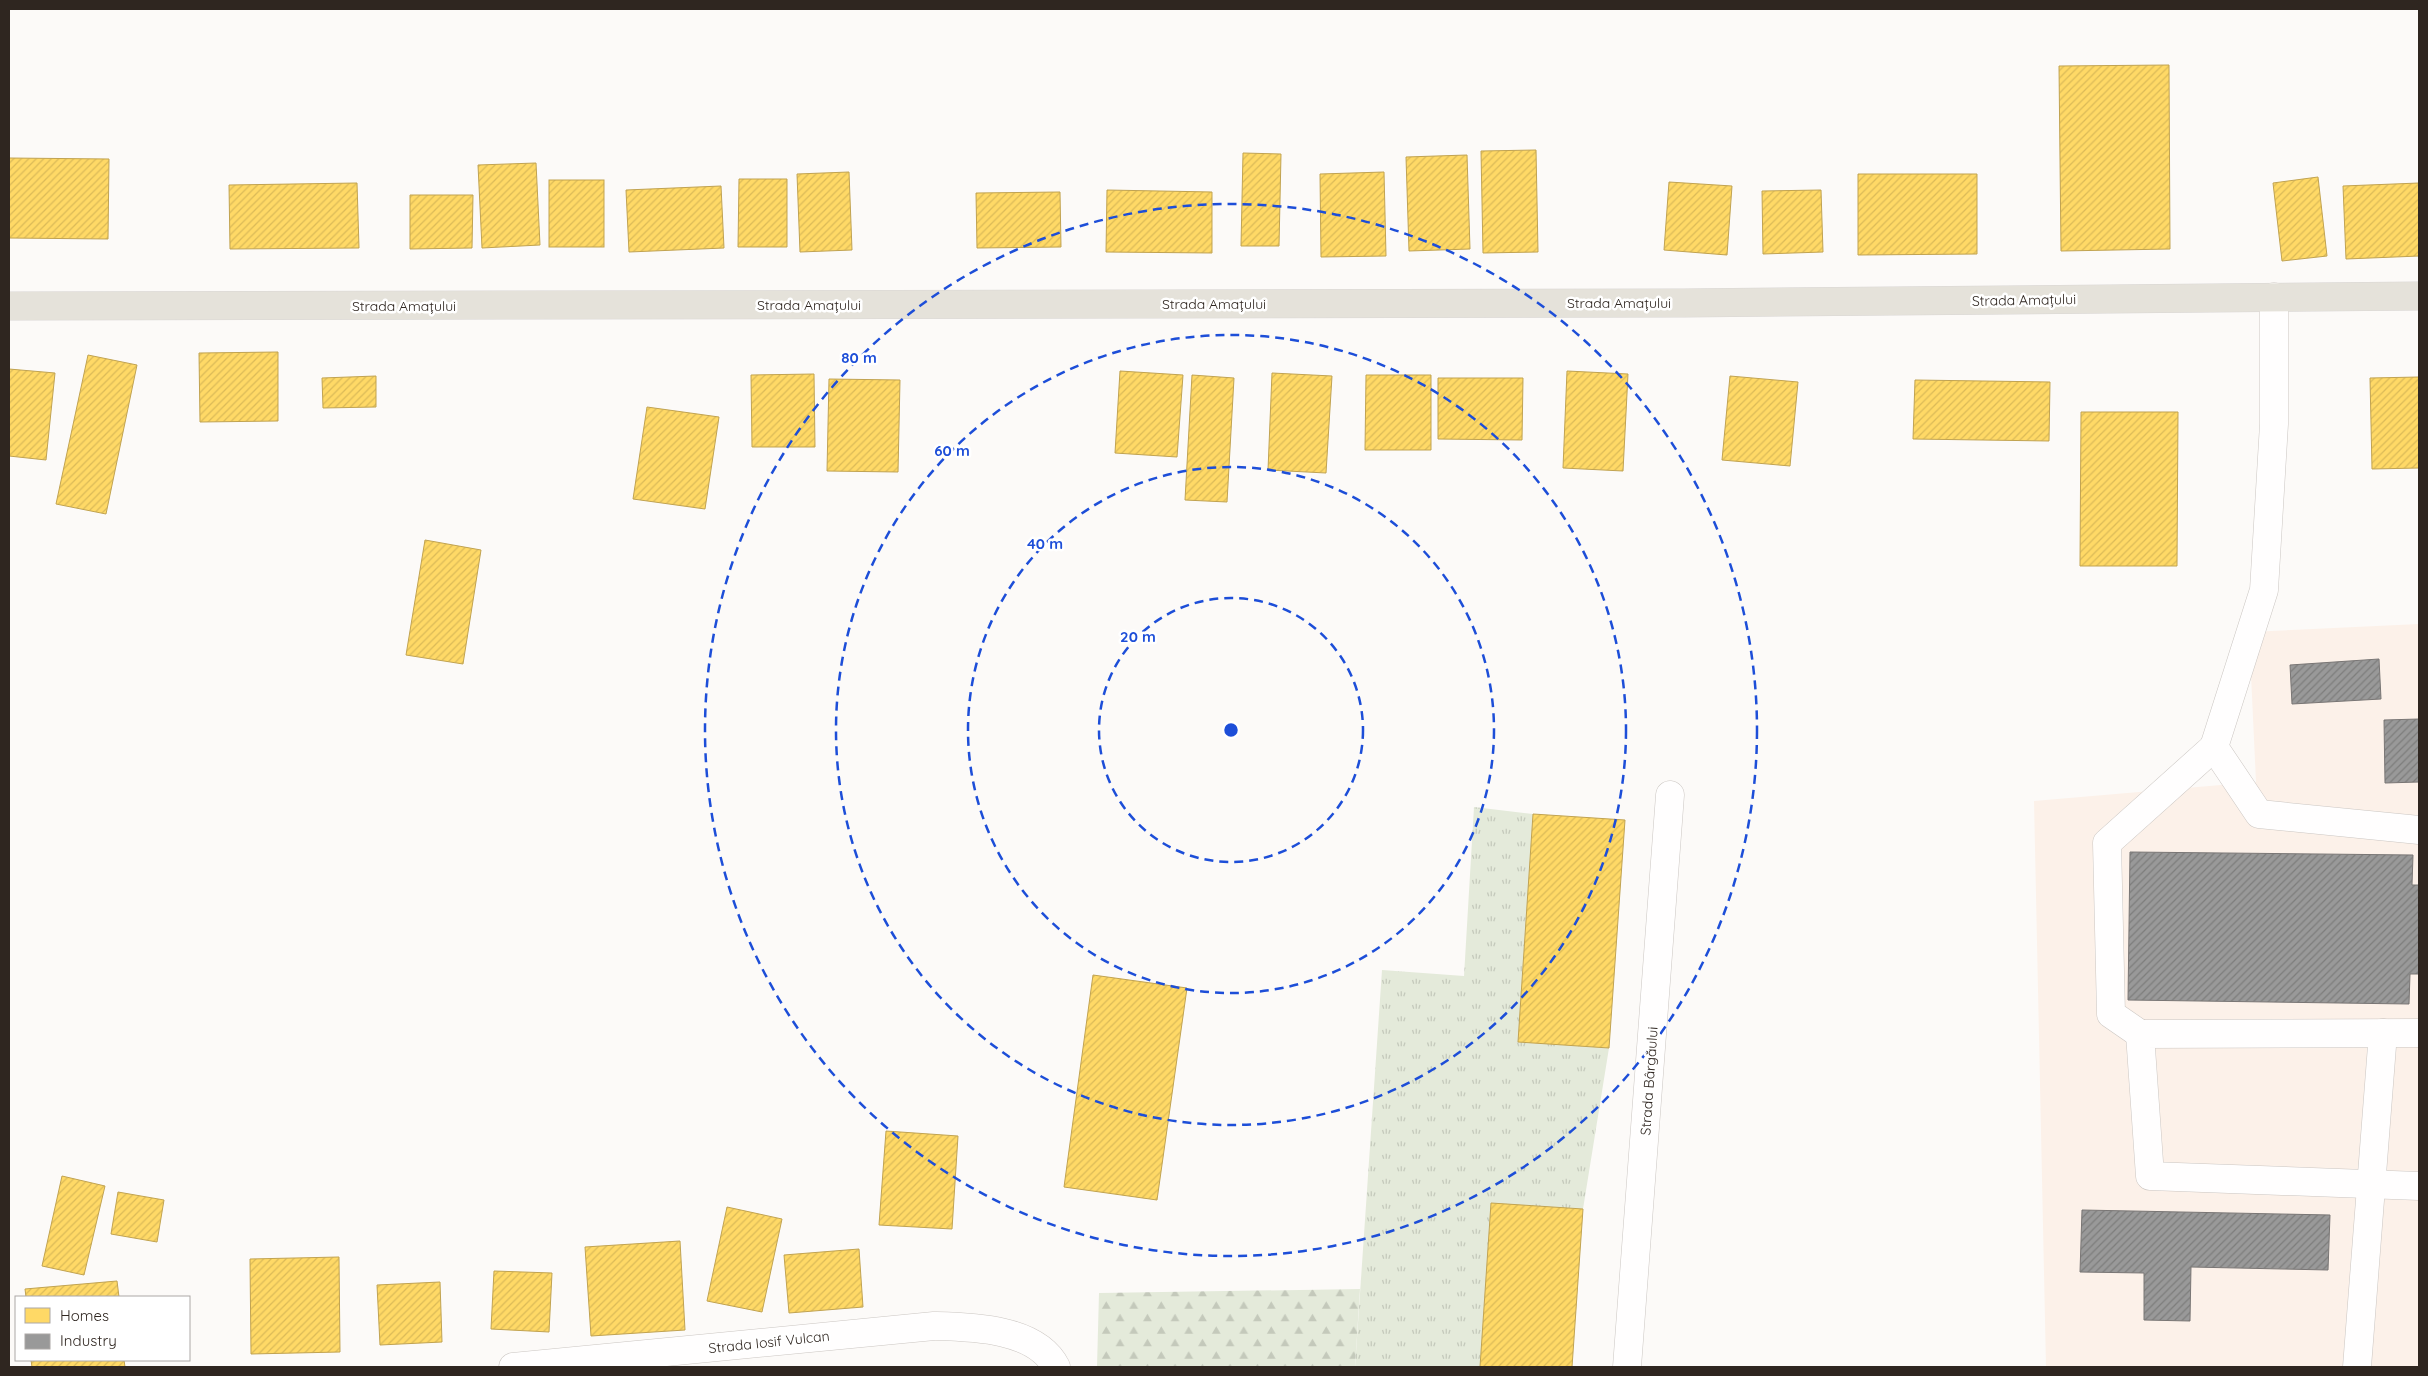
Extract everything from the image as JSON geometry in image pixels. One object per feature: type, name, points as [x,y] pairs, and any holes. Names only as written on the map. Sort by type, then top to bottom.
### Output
[{"type":"main road","name":"Strada Amațului","points":[[9,306],[1683,303],[2419,296]]},
{"type":"street","points":[[2274,297],[2274,424],[2264,590],[2214,747],[2107,843],[2111,1014],[2140,1034],[2419,1033]]},
{"type":"street","points":[[2214,747],[2259,814],[2419,830]]},
{"type":"street","name":"Strada Bârgăului","points":[[1627,1367],[1670,794]]},
{"type":"street","points":[[2357,1367],[2382,1033]]},
{"type":"street","points":[[2140,1034],[2150,1176],[2419,1186]]},
{"type":"street","name":"Strada Iosif Vulcan","points":[[513,1367],[934,1326],[979,1328],[1024,1338],[1052,1359],[1056,1367]]},
{"type":"shaded area","points":[[2419,624],[2419,1367],[2046,1367],[2034,801],[2256,782],[2249,632]]},
{"type":"green space","points":[[1474,807],[1533,814],[1518,1042],[1609,1048],[1583,1209],[1491,1204],[1480,1367],[1355,1367],[1382,970],[1464,976]]},
{"type":"green space","points":[[1360,1289],[1355,1367],[1097,1367],[1099,1293]]},
{"type":"building: Homes","points":[[2169,65],[2170,249],[2061,251],[2059,66]]},
{"type":"building: Homes","points":[[1536,150],[1538,252],[1483,253],[1481,151]]},
{"type":"building: Homes","points":[[1243,153],[1281,154],[1279,246],[1241,246]]},
{"type":"building: Homes","points":[[1467,155],[1470,249],[1409,251],[1406,157]]},
{"type":"building: Homes","points":[[9,158],[109,159],[108,239],[9,238]]},
{"type":"building: Homes","points":[[536,163],[540,245],[482,248],[478,165]]},
{"type":"building: Homes","points":[[849,172],[852,250],[800,252],[797,174]]},
{"type":"building: Homes","points":[[1384,172],[1386,256],[1321,257],[1320,174]]},
{"type":"building: Homes","points":[[1858,174],[1977,174],[1977,254],[1858,255]]},
{"type":"building: Homes","points":[[2318,177],[2327,256],[2282,261],[2273,183]]},
{"type":"building: Homes","points":[[739,179],[787,179],[787,247],[738,247]]},
{"type":"building: Homes","points":[[549,180],[604,180],[604,247],[549,247]]},
{"type":"building: Homes","points":[[1669,182],[1732,186],[1727,255],[1664,250]]},
{"type":"building: Homes","points":[[357,183],[359,248],[230,249],[229,185]]},
{"type":"building: Homes","points":[[2419,183],[2419,256],[2346,259],[2343,186]]},
{"type":"building: Homes","points":[[721,186],[724,248],[629,252],[626,190]]},
{"type":"building: Homes","points":[[1107,190],[1212,192],[1212,253],[1106,252]]},
{"type":"building: Homes","points":[[1821,190],[1823,252],[1763,254],[1762,191]]},
{"type":"building: Homes","points":[[1060,192],[1061,247],[977,248],[976,193]]},
{"type":"building: Homes","points":[[410,195],[473,195],[472,248],[410,249]]},
{"type":"building: Homes","points":[[278,352],[278,421],[200,422],[199,353]]},
{"type":"building: Homes","points":[[88,355],[137,365],[106,514],[56,504]]},
{"type":"building: Homes","points":[[9,369],[55,373],[46,460],[9,456]]},
{"type":"building: Homes","points":[[1120,371],[1183,375],[1177,457],[1115,453]]},
{"type":"building: Homes","points":[[1567,371],[1628,374],[1623,471],[1563,468]]},
{"type":"building: Homes","points":[[1272,373],[1332,376],[1326,473],[1268,470]]},
{"type":"building: Homes","points":[[814,374],[815,447],[752,447],[751,375]]},
{"type":"building: Homes","points":[[1192,375],[1234,378],[1227,502],[1185,500]]},
{"type":"building: Homes","points":[[1366,375],[1431,375],[1431,450],[1365,450]]},
{"type":"building: Homes","points":[[376,376],[376,407],[323,408],[322,378]]},
{"type":"building: Homes","points":[[1730,376],[1798,382],[1790,466],[1722,460]]},
{"type":"building: Homes","points":[[2419,377],[2419,468],[2372,469],[2370,378]]},
{"type":"building: Homes","points":[[1438,378],[1523,378],[1522,440],[1438,439]]},
{"type":"building: Homes","points":[[829,379],[900,380],[898,472],[827,471]]},
{"type":"building: Homes","points":[[1915,380],[2050,382],[2049,441],[1913,439]]},
{"type":"building: Homes","points":[[647,407],[719,417],[705,509],[633,499]]},
{"type":"building: Homes","points":[[2081,412],[2178,412],[2177,566],[2080,566]]},
{"type":"building: Homes","points":[[425,540],[481,550],[463,664],[406,655]]},
{"type":"building: Homes","points":[[1533,814],[1625,820],[1609,1048],[1518,1042]]},
{"type":"building: Homes","points":[[1093,975],[1187,988],[1157,1200],[1064,1187]]},
{"type":"building: Homes","points":[[886,1131],[958,1136],[952,1229],[879,1225]]},
{"type":"building: Homes","points":[[62,1176],[105,1186],[84,1275],[42,1266]]},
{"type":"building: Homes","points":[[118,1192],[164,1200],[157,1242],[111,1234]]},
{"type":"building: Homes","points":[[1491,1203],[1583,1209],[1572,1367],[1480,1367]]},
{"type":"building: Homes","points":[[727,1207],[782,1219],[762,1312],[707,1301]]},
{"type":"building: Homes","points":[[680,1241],[685,1330],[591,1336],[585,1247]]},
{"type":"building: Homes","points":[[859,1249],[863,1307],[789,1313],[784,1255]]},
{"type":"building: Homes","points":[[339,1257],[340,1352],[251,1354],[250,1259]]},
{"type":"building: Homes","points":[[494,1271],[552,1273],[549,1332],[491,1329]]},
{"type":"building: Homes","points":[[117,1281],[119,1296],[26,1296],[25,1289]]},
{"type":"building: Homes","points":[[440,1282],[442,1342],[380,1345],[377,1285]]},
{"type":"building: Homes","points":[[31,1361],[124,1361],[125,1367],[32,1367]]},
{"type":"building: Industry","points":[[2379,659],[2381,699],[2292,704],[2290,665]]},
{"type":"building: Industry","points":[[2419,719],[2419,782],[2385,783],[2384,720]]},
{"type":"building: Industry","points":[[2130,852],[2413,855],[2412,885],[2419,885],[2419,974],[2410,974],[2409,1004],[2128,1000]]},
{"type":"building: Industry","points":[[2082,1210],[2330,1215],[2328,1270],[2191,1267],[2190,1321],[2144,1320],[2144,1273],[2080,1272]]}]
